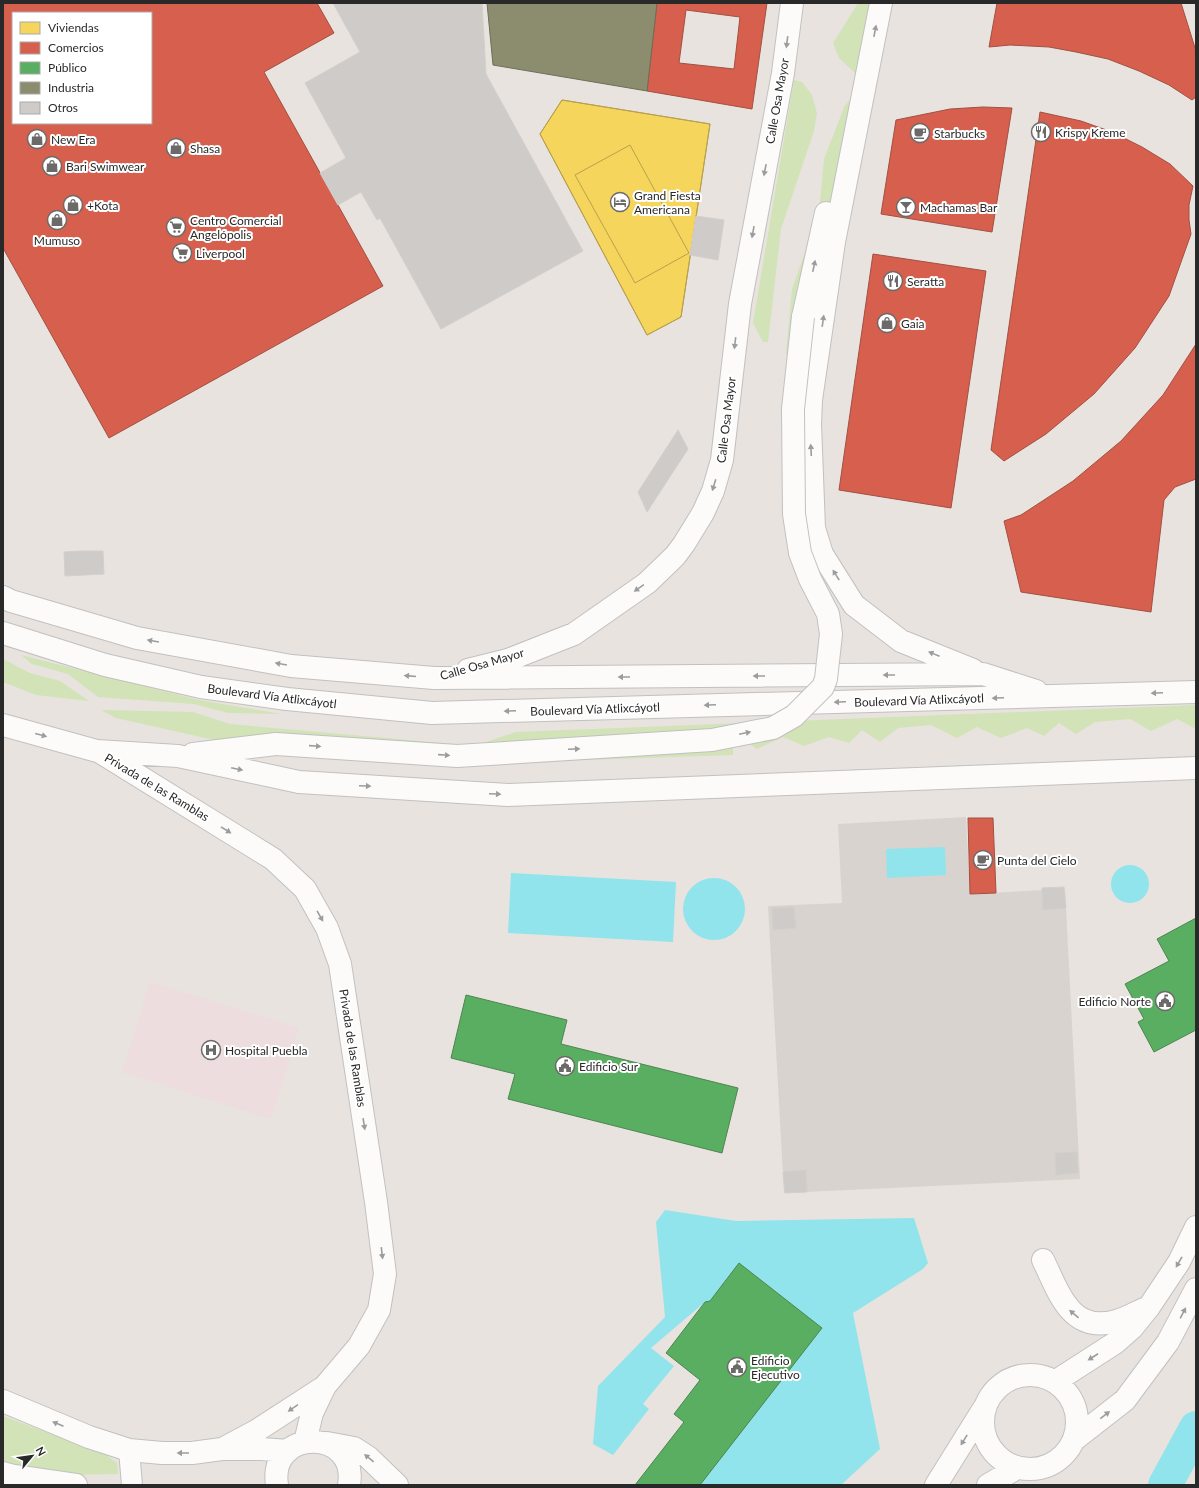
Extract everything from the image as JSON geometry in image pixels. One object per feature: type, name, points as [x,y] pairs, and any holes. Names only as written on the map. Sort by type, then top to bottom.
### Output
[{"type":"main road","name":"Calle Osa Mayor","points":[[434,678],[508,660],[574,634],[648,583],[675,556],[703,513],[722,460],[740,304],[779,95],[792,3]]},
{"type":"main road","points":[[881,3],[834,242],[811,400],[810,424],[814,528],[822,554],[854,605],[901,641],[983,674],[1051,696]]},
{"type":"main road","points":[[178,756],[208,751],[276,744],[457,756],[712,740],[773,728],[794,716],[823,687],[826,678],[831,634],[828,614],[810,579],[800,553],[794,514],[793,409],[803,317],[826,213],[831,200],[847,172]]},
{"type":"main road","points":[[3,597],[11,601],[137,638],[291,666],[434,678],[983,674]]},
{"type":"main road","name":"Boulevard Vía Atlixcáyotl","points":[[3,633],[105,665],[201,687],[287,699],[432,713],[1196,692]]},
{"type":"main road","points":[[3,725],[97,751],[178,756],[299,782],[508,795],[1196,768]]},
{"type":"main road","name":"Privada de las Ramblas","points":[[97,751],[273,859],[305,889],[327,928],[340,964],[376,1202],[385,1274],[379,1310],[359,1346],[325,1386],[312,1413],[306,1445],[282,1458],[278,1466],[276,1478],[277,1485]]},
{"type":"main road","points":[[1056,1381],[1115,1343],[1132,1328],[1149,1307],[1179,1262],[1196,1227]]},
{"type":"main road","points":[[1043,1260],[1063,1302],[1080,1318],[1092,1324],[1104,1324],[1117,1321],[1149,1307]]},
{"type":"main road","points":[[1075,1439],[1125,1400],[1168,1342],[1196,1289]]},
{"type":"main road","points":[[936,1485],[992,1394],[1002,1383],[1016,1376],[1031,1374],[1046,1376],[1056,1381],[1068,1393],[1076,1407],[1078,1429],[1075,1439],[1068,1452],[1058,1461],[1045,1467],[1031,1469],[1017,1468],[1003,1461],[992,1450],[985,1437],[983,1422],[985,1407]]},
{"type":"main road","points":[[222,1449],[256,1431],[325,1386]]},
{"type":"main road","points":[[3,1401],[89,1437],[129,1450],[162,1453],[192,1453],[222,1449],[261,1449],[306,1445],[354,1448],[368,1457],[397,1485]]},
{"type":"main road","points":[[306,1445],[333,1447],[340,1453],[348,1465],[350,1478],[349,1485]]},
{"type":"main road","points":[[988,1485],[1017,1468]]},
{"type":"main road","points":[[10,1478],[76,1485]]},
{"type":"street","points":[[129,1450],[132,1485]]},
{"type":"shaded area","points":[[966,817],[970,894],[1065,889],[1080,1179],[784,1193],[768,906],[842,903],[838,824]]},
{"type":"shaded area","name":"Hospital Puebla","points":[[150,982],[299,1028],[271,1119],[122,1072]]},
{"type":"green space","points":[[858,3],[870,3],[858,76],[839,58],[833,43]]},
{"type":"green space","points":[[794,80],[802,82],[812,95],[817,113],[814,131],[781,229],[768,342],[763,342],[753,323]]},
{"type":"green space","points":[[856,95],[814,332],[794,353],[786,354],[792,289],[819,213],[824,159],[845,105]]},
{"type":"green space","points":[[21,655],[199,700],[281,714],[228,713],[194,704],[98,697],[68,674],[32,664]]},
{"type":"green space","points":[[3,659],[30,673],[60,681],[89,701],[36,695],[3,682]]},
{"type":"green space","points":[[1196,705],[1196,729],[1177,719],[1151,731],[1130,719],[1095,722],[1076,734],[1059,723],[1044,736],[1027,728],[1001,738],[977,727],[957,738],[931,725],[898,728],[880,742],[862,730],[849,743],[829,737],[804,746],[783,737],[757,749],[733,734],[733,755],[493,763],[486,742],[516,732]]},
{"type":"green space","points":[[101,710],[193,712],[230,724],[477,746],[479,764],[373,762],[250,748],[116,718]]},
{"type":"green space","points":[[3,1416],[105,1454],[117,1463],[118,1474],[60,1475],[3,1463]]},
{"type":"water","points":[[945,847],[946,875],[887,878],[886,849]]},
{"type":"water","points":[[1126,865],[1134,865],[1146,874],[1149,884],[1146,894],[1140,900],[1134,903],[1126,903],[1114,894],[1111,888],[1111,880],[1120,868]]},
{"type":"water","points":[[511,873],[676,882],[673,942],[508,933]]},
{"type":"water","points":[[714,878],[731,883],[736,887],[740,892],[745,909],[740,926],[736,931],[731,935],[714,940],[697,935],[692,931],[688,926],[683,909],[688,892],[692,887],[697,883]]},
{"type":"water","points":[[665,1210],[736,1221],[914,1218],[928,1263],[923,1269],[853,1313],[880,1449],[841,1485],[669,1485],[803,1313],[739,1263],[710,1301],[705,1302],[651,1348],[674,1366],[643,1404],[649,1409],[613,1455],[593,1444],[598,1386],[665,1317],[656,1222]]},
{"type":"building: Viviendas","points":[[539,3],[552,3],[595,10],[586,64],[531,55]]},
{"type":"building: Viviendas","points":[[562,100],[710,124],[681,317],[647,335],[540,134]]},
{"type":"building: Viviendas","points":[[562,100],[710,124],[681,317],[647,335],[540,134]]},
{"type":"building: Viviendas","points":[[630,145],[689,253],[635,283],[575,175]]},
{"type":"building: Comercios","name":"Centro Comercial Angelópolis","points":[[3,3],[317,3],[334,33],[264,72],[383,286],[109,438],[3,248]]},
{"type":"building: Comercios","points":[[657,3],[767,3],[752,109],[647,91]]},
{"type":"building: Comercios","points":[[997,3],[1181,3],[1196,51],[1196,97],[1192,100],[1169,85],[1108,59],[1049,47],[1010,45],[989,47]]},
{"type":"building: Comercios","points":[[686,10],[740,17],[734,69],[679,63]]},
{"type":"building: Comercios","points":[[983,107],[1012,108],[992,232],[881,214],[896,120],[950,109]]},
{"type":"building: Comercios","points":[[1040,112],[1081,121],[1112,132],[1142,147],[1170,164],[1193,186],[1189,205],[1191,234],[1169,296],[1135,348],[1094,394],[1046,434],[1004,461],[991,450]]},
{"type":"building: Comercios","points":[[873,254],[986,271],[951,508],[839,490]]},
{"type":"building: Comercios","points":[[1196,344],[1196,479],[1175,487],[1164,500],[1151,612],[1021,592],[1004,521],[1021,515],[1073,481],[1121,441],[1163,395]]},
{"type":"building: Comercios","points":[[968,818],[993,818],[996,893],[970,894]]},
{"type":"building: Público","name":"Edificio Norte","points":[[1196,918],[1196,1030],[1154,1052],[1138,1022],[1144,1019],[1125,984],[1169,961],[1157,939]]},
{"type":"building: Público","name":"Edificio Sur","points":[[466,995],[567,1020],[561,1044],[738,1088],[722,1153],[508,1099],[515,1074],[451,1058]]},
{"type":"building: Público","name":"Edificio Ejecutivo","points":[[739,1263],[822,1328],[700,1485],[635,1485],[684,1422],[674,1414],[700,1380],[666,1353],[705,1302],[710,1301]]},
{"type":"building: Industria","points":[[487,3],[657,3],[647,91],[493,65]]},
{"type":"building: Otros","points":[[333,3],[482,3],[486,74],[583,251],[441,329],[380,218],[377,220],[361,192],[338,205],[320,173],[346,158],[305,83],[360,52]]},
{"type":"building: Otros","points":[[696,216],[724,220],[718,260],[690,255]]},
{"type":"building: Otros","points":[[678,430],[688,449],[647,512],[638,492]]},
{"type":"building: Otros","points":[[103,551],[104,574],[65,576],[64,552]]},
{"type":"building: Otros","points":[[1064,887],[1066,908],[1043,910],[1042,888]]},
{"type":"building: Otros","points":[[794,907],[796,928],[773,930],[772,908]]},
{"type":"building: Otros","points":[[1077,1152],[1078,1173],[1056,1175],[1055,1153]]},
{"type":"building: Otros","points":[[806,1170],[807,1192],[785,1193],[783,1172]]},
{"type":"waterway","points":[[1165,1485],[1196,1428]]},
{"type":"place","name":"Krispy Kreme","points":[[1041,132]]},
{"type":"place","name":"Starbucks","points":[[920,133]]},
{"type":"place","name":"New Era","points":[[37,139]]},
{"type":"place","name":"Shasa","points":[[176,148]]},
{"type":"place","name":"Bari Swimwear","points":[[52,166]]},
{"type":"place","name":"Grand Fiesta Americana","points":[[620,202]]},
{"type":"place","name":"+Kota","points":[[73,205]]},
{"type":"place","name":"Machamas Bar","points":[[906,207]]},
{"type":"place","name":"Mumuso","points":[[57,220]]},
{"type":"place","name":"Centro Comercial Angelópolis","points":[[176,227]]},
{"type":"place","name":"Liverpool","points":[[182,253]]},
{"type":"place","name":"Seratta","points":[[893,281]]},
{"type":"place","name":"Gaia","points":[[887,323]]},
{"type":"place","name":"Punta del Cielo","points":[[983,860]]},
{"type":"place","name":"Edificio Norte","points":[[1165,1001]]},
{"type":"place","name":"Hospital Puebla","points":[[211,1050]]},
{"type":"place","name":"Edificio Sur","points":[[565,1066]]},
{"type":"place","name":"Edificio Ejecutivo","points":[[737,1367]]}]
